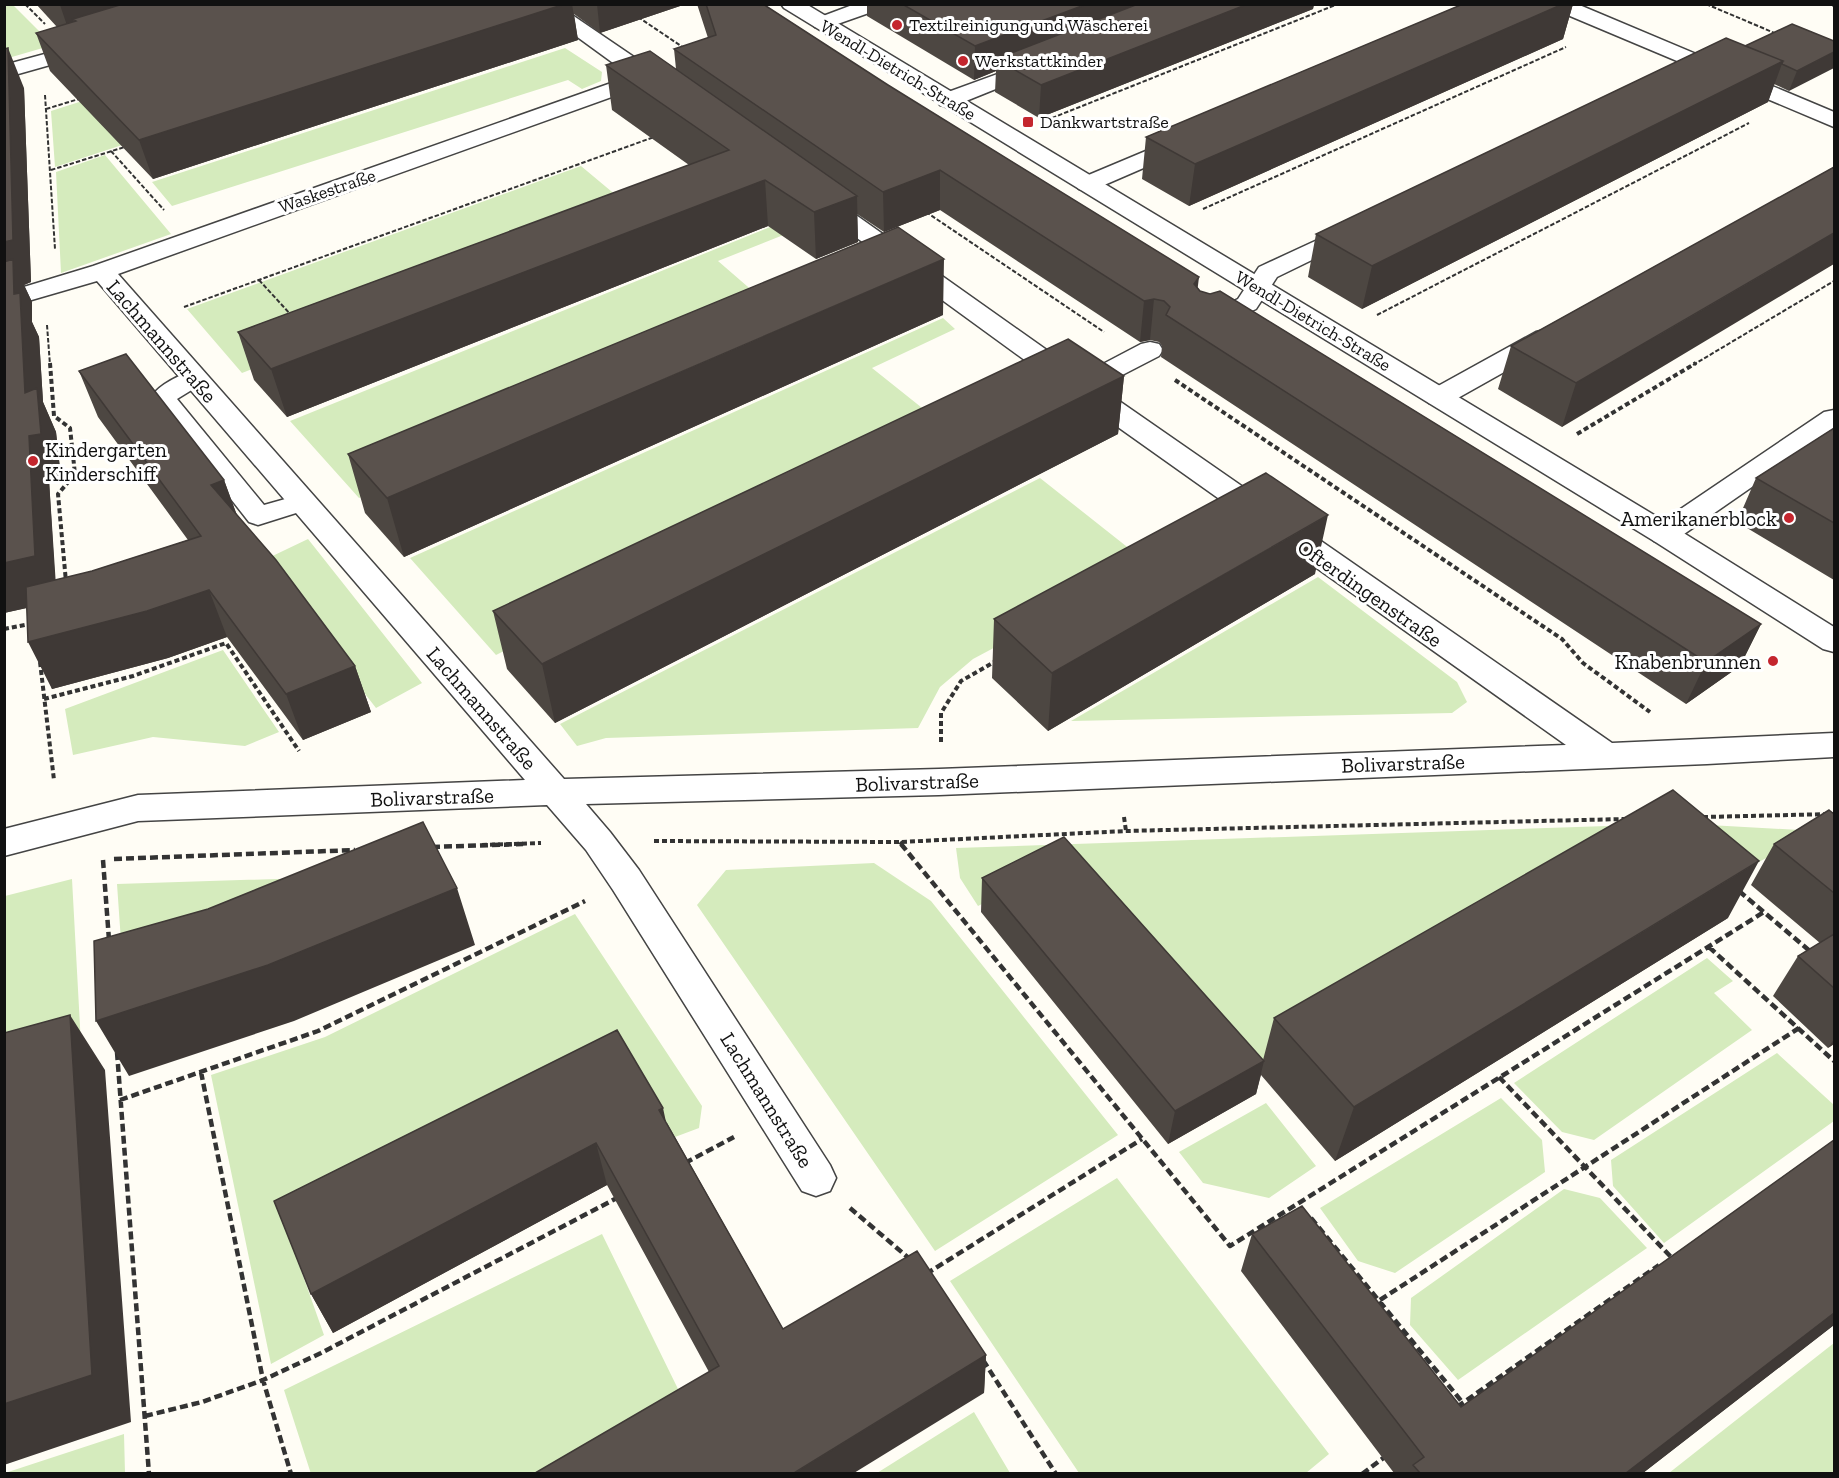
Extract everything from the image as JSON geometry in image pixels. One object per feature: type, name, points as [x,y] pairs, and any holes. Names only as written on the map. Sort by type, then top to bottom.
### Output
[{"type":"street","points":[[542,4],[681,101]]},
{"type":"street","name":"Wendl-Dietrich-Straße","points":[[791,4],[1664,534],[1834,641]]},
{"type":"street","points":[[822,23],[876,4]]},
{"type":"street","points":[[1558,4],[1834,120]]},
{"type":"street","points":[[4,72],[106,43]]},
{"type":"street","points":[[948,100],[1051,60]]},
{"type":"street","points":[[1672,76],[1699,63]]},
{"type":"street","name":"Waskestraße","points":[[4,301],[102,271],[648,78]]},
{"type":"street","points":[[1087,184],[1202,134]]},
{"type":"street","name":"Ofterdingenstraße","points":[[800,186],[1079,387],[1604,755]]},
{"type":"street","points":[[1204,325],[1247,304],[1268,272],[1375,220]]},
{"type":"street","name":"Lachmannstraße","points":[[102,271],[598,841],[626,880],[778,1115],[816,1178]]},
{"type":"street","points":[[1439,397],[1565,327]]},
{"type":"street","points":[[1079,387],[1150,350]]},
{"type":"street","points":[[1664,534],[1834,418]]},
{"type":"street","name":"Bolivarstraße","points":[[4,843],[138,808],[555,792],[939,782],[1834,745]]},
{"type":"lane","points":[[194,378],[163,397],[258,516],[303,502]]},
{"type":"path","points":[[1052,118],[1338,4]]},
{"type":"path","points":[[1706,4],[1780,36]]},
{"type":"path","points":[[1202,210],[1575,43]]},
{"type":"path","points":[[41,61],[51,170],[50,287],[54,416],[70,428],[75,474],[58,494],[67,593]]},
{"type":"path","points":[[46,109],[88,97]]},
{"type":"path","points":[[1369,320],[1752,122]]},
{"type":"path","points":[[144,322],[658,135]]},
{"type":"path","points":[[51,170],[133,144]]},
{"type":"path","points":[[111,151],[190,239]]},
{"type":"path","points":[[259,280],[298,322]]},
{"type":"path","points":[[1571,437],[1834,281]]},
{"type":"path","points":[[4,629],[36,622]]},
{"type":"path","points":[[44,699],[133,676],[226,643],[299,751]]},
{"type":"path","points":[[39,655],[54,780]]},
{"type":"path","points":[[939,782],[941,713],[961,681],[998,659]]},
{"type":"path","points":[[1696,818],[1834,814]]},
{"type":"path","points":[[421,848],[598,841],[900,842],[1126,831],[1627,819]]},
{"type":"path","points":[[900,842],[1230,1246],[1764,912]]},
{"type":"path","points":[[92,863],[103,860],[362,850]]},
{"type":"path","points":[[103,860],[110,951]]},
{"type":"path","points":[[120,1100],[318,1031],[626,880]]},
{"type":"path","points":[[1738,890],[1817,957]]},
{"type":"path","points":[[1709,947],[1834,1061]]},
{"type":"path","points":[[1380,1300],[1798,1028]]},
{"type":"path","points":[[116,1043],[149,1473]]},
{"type":"path","points":[[201,1072],[263,1380],[291,1473]]},
{"type":"path","points":[[1499,1077],[1671,1257]]},
{"type":"path","points":[[682,1165],[778,1115]]},
{"type":"path","points":[[916,1280],[1142,1139]]},
{"type":"path","points":[[816,1178],[927,1274],[933,1284]]},
{"type":"path","points":[[145,1416],[202,1402],[263,1380],[321,1353],[629,1192]]},
{"type":"path","points":[[1299,1203],[1463,1403]]},
{"type":"path","points":[[1453,1410],[1680,1250]]},
{"type":"path","points":[[979,1354],[1056,1473]]},
{"type":"path","points":[[1362,1473],[1370,1471],[1396,1449]]},
{"type":"green space","points":[[5,5],[13,5],[53,45],[5,59]]},
{"type":"green space","points":[[565,48],[602,72],[601,81],[582,89],[568,80],[172,206],[152,182]]},
{"type":"green space","points":[[117,90],[156,134],[55,167],[51,111]]},
{"type":"green space","points":[[105,155],[171,234],[61,273],[56,172]]},
{"type":"green space","points":[[581,166],[642,217],[242,373],[187,309]]},
{"type":"green space","points":[[795,217],[806,226],[718,261],[783,317],[359,498],[290,421]]},
{"type":"green space","points":[[943,318],[955,329],[872,368],[951,431],[496,655],[410,558]]},
{"type":"green space","points":[[1040,478],[1150,565],[973,659],[940,687],[918,728],[606,738],[577,746],[560,724]]},
{"type":"green space","points":[[308,539],[422,683],[376,708],[262,561]]},
{"type":"green space","points":[[1318,577],[1457,682],[1467,702],[1452,713],[1071,721]]},
{"type":"green space","points":[[223,650],[279,732],[245,746],[153,737],[73,755],[65,709]]},
{"type":"green space","points":[[1709,825],[1834,832],[1800,840],[1738,873]]},
{"type":"green space","points":[[1607,826],[1640,844],[1245,1076],[1059,865],[978,906],[960,878],[956,848]]},
{"type":"green space","points":[[874,863],[931,901],[1118,1135],[935,1251],[697,905],[726,870]]},
{"type":"green space","points":[[434,874],[124,984],[117,884]]},
{"type":"green space","points":[[72,879],[82,1063],[5,1092],[5,896]]},
{"type":"green space","points":[[575,914],[702,1106],[699,1128],[675,1137],[633,1067],[290,1239],[324,1335],[271,1364],[211,1075],[325,1037]]},
{"type":"green space","points":[[1707,958],[1733,981],[1714,993],[1752,1030],[1594,1140],[1562,1132],[1514,1083]]},
{"type":"green space","points":[[1777,1053],[1834,1105],[1834,1121],[1664,1243],[1613,1186],[1611,1160]]},
{"type":"green space","points":[[1501,1098],[1542,1140],[1545,1172],[1395,1273],[1358,1261],[1320,1208]]},
{"type":"green space","points":[[1266,1103],[1316,1166],[1269,1198],[1203,1183],[1179,1152]]},
{"type":"green space","points":[[1117,1178],[1329,1454],[1306,1473],[1079,1473],[950,1281]]},
{"type":"green space","points":[[1564,1189],[1600,1198],[1647,1248],[1458,1380],[1410,1325],[1411,1298]]},
{"type":"green space","points":[[602,1234],[679,1391],[538,1473],[311,1474],[284,1390]]},
{"type":"green space","points":[[1834,1343],[1834,1473],[1669,1473]]},
{"type":"green space","points":[[974,1412],[1010,1473],[877,1473]]},
{"type":"green space","points":[[124,1434],[125,1473],[5,1473]]},
{"type":"building","points":[[123,4],[565,4],[139,140],[36,33]]},
{"type":"building","points":[[706,4],[763,4],[888,85],[1199,277],[1194,284],[1200,291],[1210,294],[1220,291],[1761,624],[1706,662],[1166,315],[1170,307],[1164,301],[1154,299],[1144,301],[940,170],[883,192],[674,49],[716,35]]},
{"type":"building","points":[[902,4],[1087,4],[975,46]]},
{"type":"building","points":[[1138,4],[1248,4],[1041,85],[996,59]]},
{"type":"building","points":[[1463,4],[1563,4],[1195,164],[1146,137]]},
{"type":"building","points":[[1792,24],[1834,41],[1834,52],[1797,71],[1782,64],[1783,61],[1745,46]]},
{"type":"building","points":[[1726,38],[1783,61],[1372,266],[1316,234]]},
{"type":"building","points":[[8,48],[13,240],[4,242],[4,49]]},
{"type":"building","points":[[650,51],[857,196],[814,212],[765,180],[271,369],[238,332],[729,150],[606,65]]},
{"type":"building","points":[[1834,167],[1834,233],[1576,383],[1511,346]]},
{"type":"building","points":[[898,227],[944,259],[387,498],[348,454]]},
{"type":"building","points":[[13,259],[14,294],[20,293],[25,393],[37,388],[41,434],[29,436],[35,556],[4,563],[4,262]]},
{"type":"building","points":[[1068,339],[1124,376],[542,664],[493,611]]},
{"type":"building","points":[[126,354],[224,480],[211,485],[276,560],[355,666],[286,694],[209,590],[147,611],[28,642],[26,587],[92,571],[201,536],[79,371]]},
{"type":"building","points":[[1834,428],[1834,523],[1756,478]]},
{"type":"building","points":[[1266,473],[1328,515],[1052,673],[994,619]]},
{"type":"building","points":[[1673,790],[1759,861],[1354,1107],[1274,1018]]},
{"type":"building","points":[[1829,810],[1834,814],[1834,893],[1774,844]]},
{"type":"building","points":[[423,822],[457,888],[268,965],[96,1021],[94,941],[208,909]]},
{"type":"building","points":[[1064,837],[1264,1061],[1175,1111],[982,878]]},
{"type":"building","points":[[1834,934],[1834,988],[1798,956]]},
{"type":"building","points":[[70,1015],[92,1375],[4,1404],[4,1033]]},
{"type":"building","points":[[617,1030],[663,1108],[659,1110],[783,1329],[917,1251],[986,1355],[794,1473],[535,1473],[719,1366],[596,1143],[311,1294],[274,1201]]},
{"type":"building","points":[[1834,1140],[1834,1313],[1626,1473],[1420,1473],[1413,1465],[1424,1457],[1252,1234],[1302,1206],[1461,1407]]},
{"type":"place","name":"Textilreinigung und Wäscherei","points":[[897,25]]},
{"type":"place","name":"Werkstattkinder","points":[[963,61]]},
{"type":"place","name":"Dankwartstraße","points":[[1028,122]]},
{"type":"place","name":"Kindergarten Kinderschiff","points":[[33,461]]},
{"type":"place","name":"Amerikanerblock","points":[[1789,518]]},
{"type":"place","name":"Knabenbrunnen","points":[[1773,661]]}]
